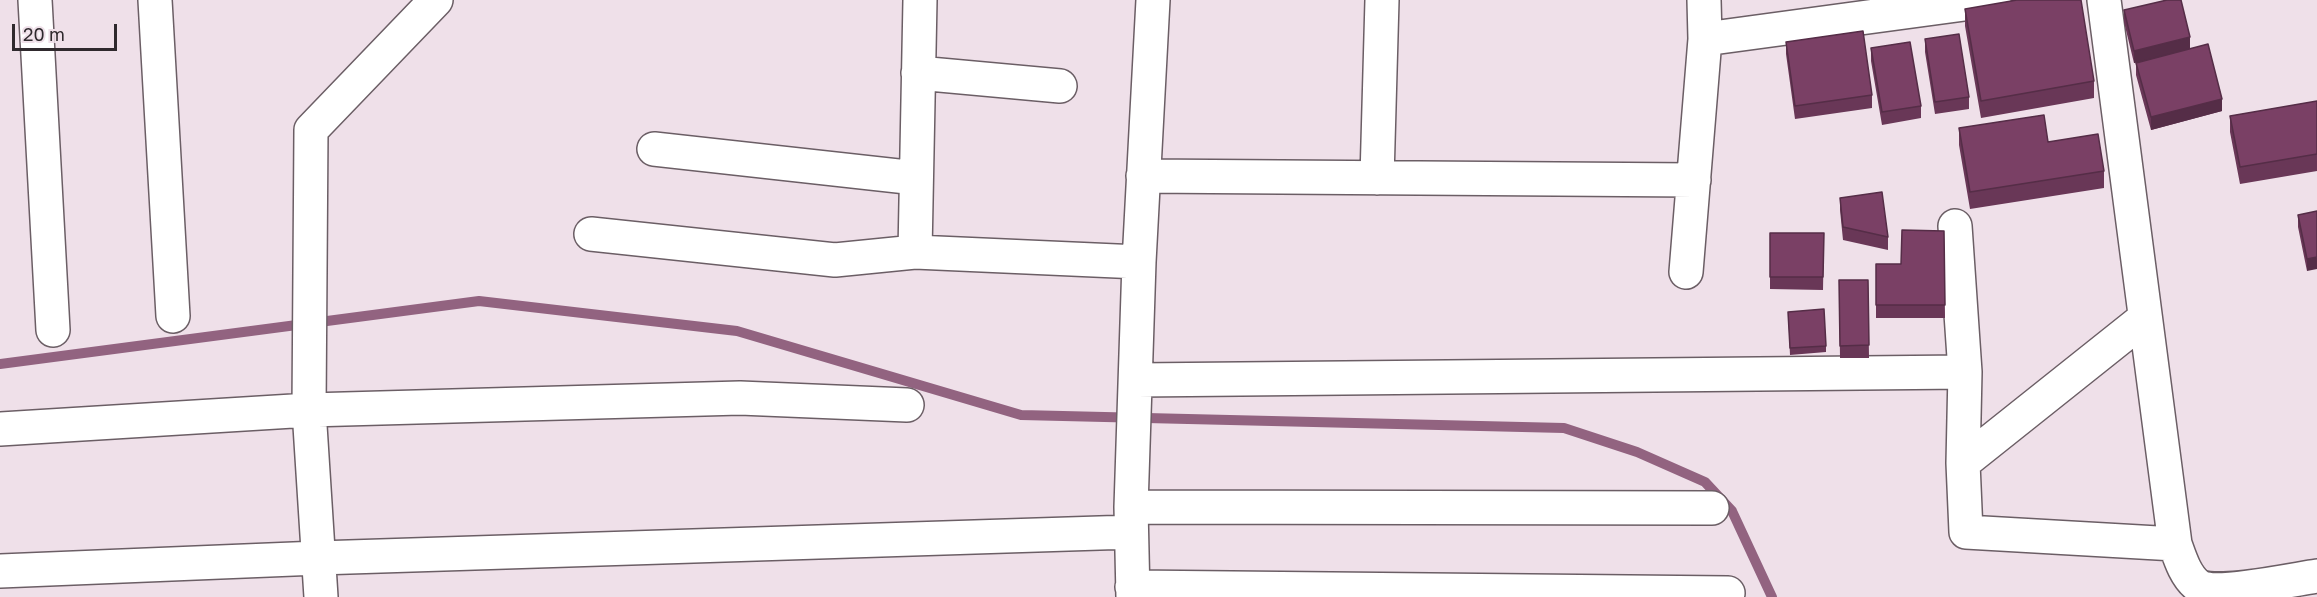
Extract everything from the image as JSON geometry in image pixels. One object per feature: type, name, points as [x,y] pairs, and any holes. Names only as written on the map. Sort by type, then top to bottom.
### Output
[{"type":"street","points":[[35,0],[53,330]]},
{"type":"street","points":[[156,0],[173,316]]},
{"type":"street","points":[[321,597],[309,410],[311,130],[436,0]]},
{"type":"street","points":[[915,252],[920,0]]},
{"type":"street","points":[[1153,0],[1139,262],[1131,520],[1132,592],[1728,594]]},
{"type":"street","points":[[1377,178],[1382,0]]},
{"type":"street","points":[[1686,272],[1706,39],[1704,0]]},
{"type":"street","points":[[1706,39],[1994,0]]},
{"type":"street","points":[[2104,0],[2175,544],[2185,569],[2198,586],[2217,591],[2317,576]]},
{"type":"street","points":[[918,73],[1060,86]]},
{"type":"street","points":[[654,149],[916,178]]},
{"type":"street","points":[[1143,176],[1694,180]]},
{"type":"street","points":[[1955,226],[1965,372],[1963,463],[1966,532],[2175,544]]},
{"type":"street","points":[[591,234],[835,260],[915,252],[1139,262]]},
{"type":"street","points":[[1963,463],[2145,318]]},
{"type":"street","points":[[1136,399],[1965,372]]},
{"type":"street","points":[[0,429],[309,410],[740,399],[907,405]]},
{"type":"street","points":[[0,571],[1131,520],[1712,508]]},
{"type":"building","points":[[2017,0],[2081,0],[2094,81],[1981,101],[1965,9]]},
{"type":"building","points":[[2167,0],[2181,0],[2190,37],[2134,51],[2124,10]]},
{"type":"building","points":[[1863,31],[1872,95],[1795,106],[1786,42]]},
{"type":"building","points":[[1959,34],[1969,97],[1935,102],[1925,39]]},
{"type":"building","points":[[1910,42],[1921,106],[1882,112],[1871,48]]},
{"type":"building","points":[[2208,44],[2222,99],[2151,117],[2136,63]]},
{"type":"building","points":[[2317,101],[2317,154],[2240,167],[2230,116]]},
{"type":"building","points":[[2044,115],[2048,142],[2098,134],[2104,171],[1970,192],[1959,128]]},
{"type":"building","points":[[1882,192],[1888,237],[1843,227],[1840,198]]},
{"type":"building","points":[[2317,211],[2317,257],[2307,259],[2298,215]]},
{"type":"building","points":[[1902,230],[1944,231],[1945,305],[1876,305],[1876,264],[1901,264]]},
{"type":"building","points":[[1770,233],[1824,233],[1823,277],[1770,277]]},
{"type":"building","points":[[1839,280],[1868,280],[1869,345],[1840,346]]},
{"type":"building","points":[[1824,309],[1826,346],[1790,348],[1788,312]]},
{"type":"waterway","points":[[0,364],[479,301],[737,331],[1021,415],[1564,428],[1637,452],[1705,482],[1732,511],[1772,597]]}]
